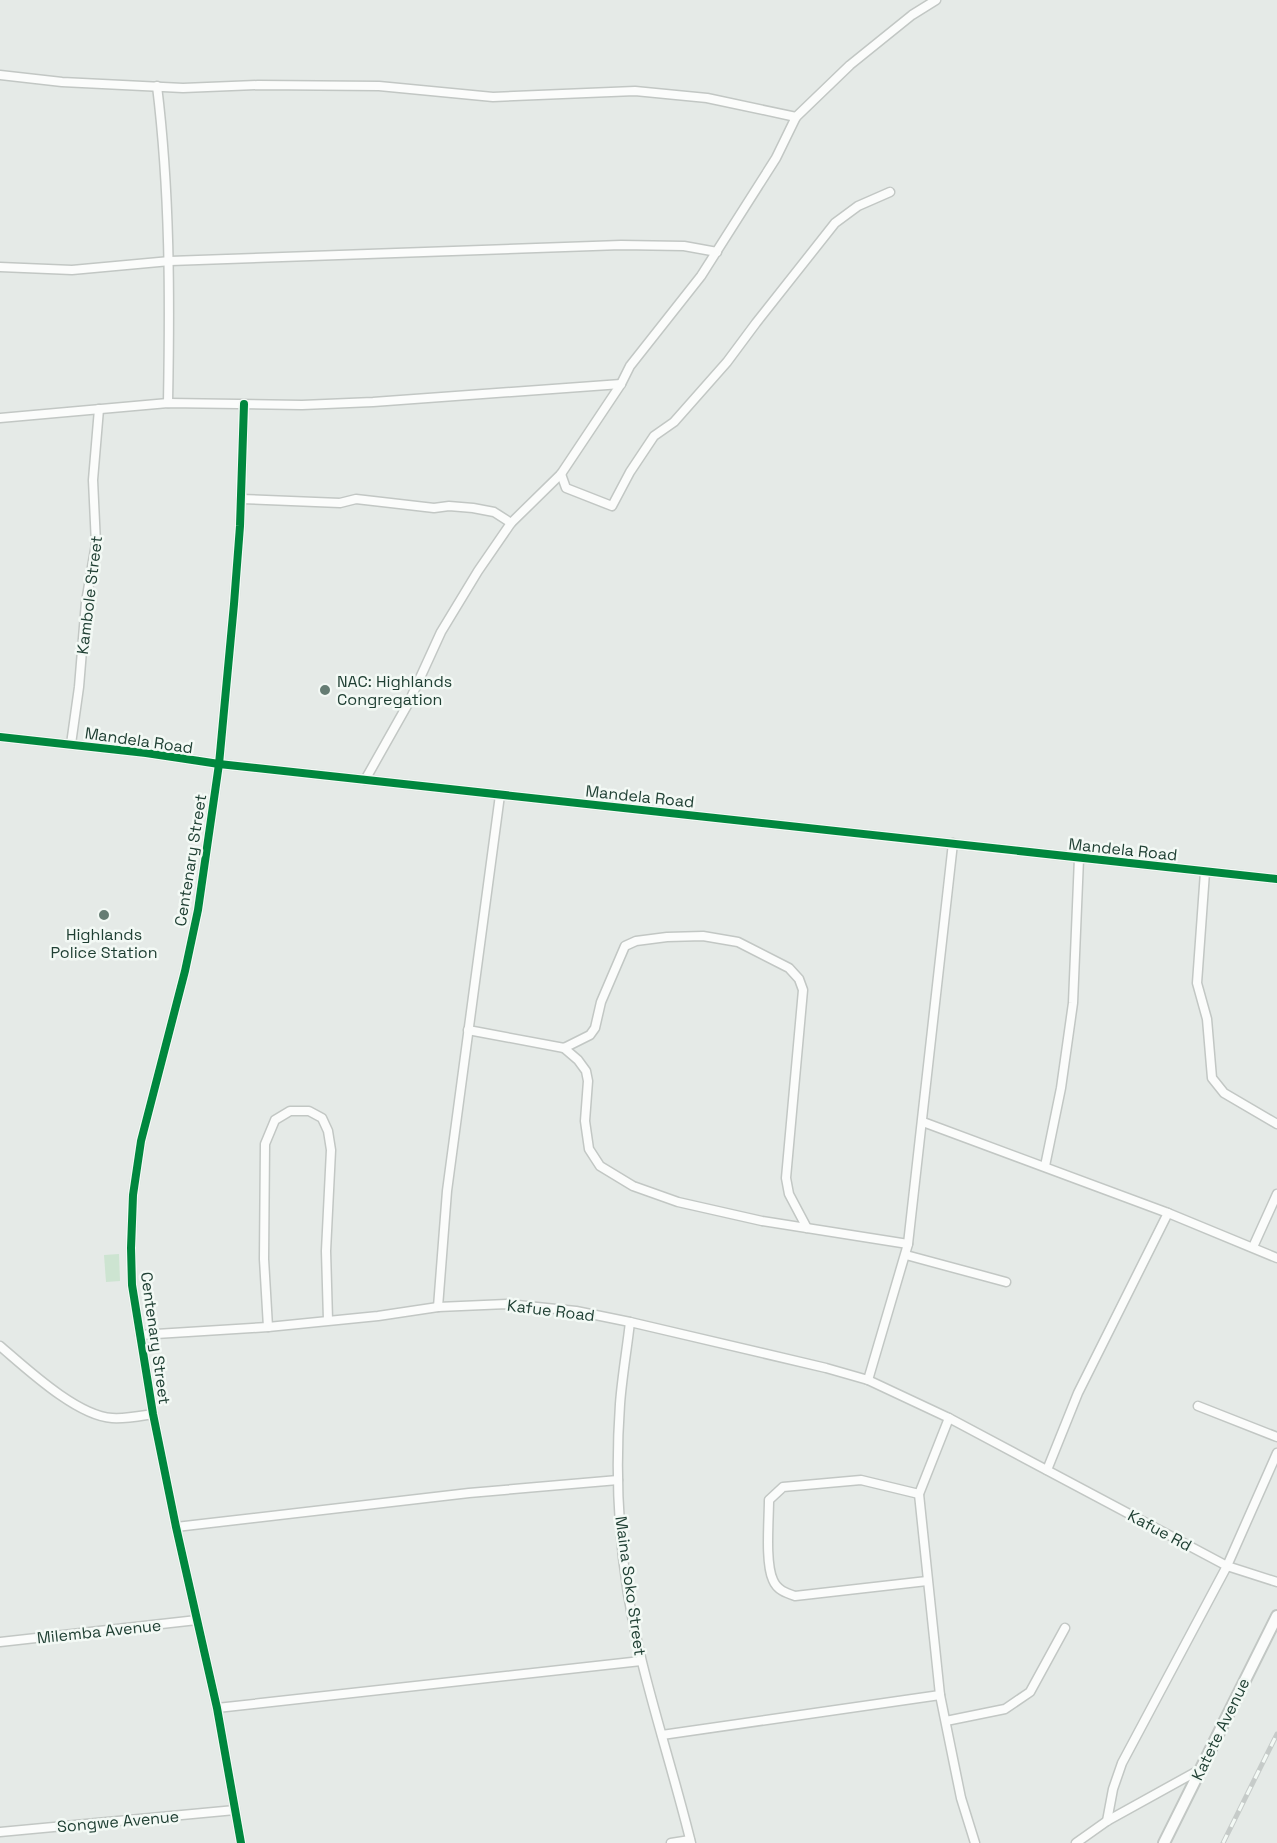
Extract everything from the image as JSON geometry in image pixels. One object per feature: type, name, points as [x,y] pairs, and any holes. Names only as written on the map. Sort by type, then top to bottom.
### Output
[{"type":"street","points":[[365,780],[409,702],[441,632],[478,571],[511,523],[561,474],[637,357],[701,276],[776,158],[796,117],[850,65],[912,15],[936,0]]},
{"type":"street","points":[[0,75],[62,82],[183,88],[258,85],[379,86],[493,97],[635,91],[707,98],[796,117]]},
{"type":"street","points":[[157,86],[167,187],[170,261],[168,403]]},
{"type":"street","points":[[561,474],[566,488],[612,506],[650,441],[674,422],[727,363],[775,298],[836,223],[858,206],[890,192]]},
{"type":"street","points":[[0,267],[72,270],[170,261],[621,245],[684,246],[717,252]]},
{"type":"street","points":[[0,418],[168,403],[302,405],[621,384]]},
{"type":"street","name":"Centenary Street","points":[[241,1843],[217,1707],[153,1414],[132,1285],[133,1195],[141,1141],[198,910],[219,764],[241,499],[243,404]]},
{"type":"street","name":"Kambole Street","points":[[71,744],[79,687],[86,602],[96,544],[93,480],[99,409]]},
{"type":"street","points":[[241,499],[340,503],[356,499],[434,508],[449,506],[494,513],[511,523]]},
{"type":"street","name":"Mandela Road","points":[[0,737],[146,753],[219,764],[1277,879]]},
{"type":"street","points":[[438,1307],[442,1231],[500,795]]},
{"type":"street","points":[[868,1380],[908,1244],[953,843]]},
{"type":"street","points":[[1045,1166],[1061,1088],[1073,1003],[1079,858]]},
{"type":"street","points":[[1205,872],[1197,983],[1208,1030],[1212,1078],[1224,1093],[1277,1124]]},
{"type":"street","points":[[564,1048],[590,1035],[595,1028],[601,1002],[617,961],[625,946],[636,941],[703,936],[738,942],[789,968],[799,980],[803,990],[786,1178],[789,1194],[807,1228]]},
{"type":"street","points":[[468,1030],[564,1048],[578,1060],[586,1071],[588,1081],[585,1121],[589,1149],[600,1166],[633,1186],[678,1202],[762,1221],[908,1244]]},
{"type":"street","points":[[268,1327],[264,1259],[265,1144],[275,1120],[290,1111],[309,1112],[322,1118],[328,1131],[331,1150],[326,1241],[328,1320]]},
{"type":"street","points":[[923,1122],[1045,1166],[1277,1258]]},
{"type":"street","points":[[1253,1247],[1277,1194]]},
{"type":"street","points":[[1047,1470],[1078,1393],[1167,1213]]},
{"type":"street","points":[[906,1255],[1006,1282]]},
{"type":"street","name":"Kafue Road","points":[[140,1335],[268,1327],[378,1316],[438,1307],[530,1305],[630,1322],[826,1368],[868,1380],[949,1418]]},
{"type":"street","name":"Maina Soko Street","points":[[630,1322],[620,1403],[618,1480],[623,1548],[641,1661],[691,1841]]},
{"type":"street","points":[[0,1346],[69,1401],[91,1413],[110,1418],[153,1414]]},
{"type":"street","points":[[1198,1406],[1277,1437]]},
{"type":"street","points":[[949,1418],[919,1494],[940,1695],[961,1798],[975,1843]]},
{"type":"street","name":"Kafue Rd","points":[[949,1418],[1227,1566],[1277,1582]]},
{"type":"street","points":[[1107,1821],[1113,1789],[1122,1763],[1227,1566],[1277,1453]]},
{"type":"street","points":[[176,1527],[469,1493],[618,1480]]},
{"type":"street","points":[[919,1494],[861,1480],[783,1487],[769,1500],[770,1566],[773,1581],[780,1591],[795,1596],[927,1581]]},
{"type":"street","name":"Katete Avenue","points":[[1164,1843],[1277,1616]]},
{"type":"street","name":"Milemba Avenue","points":[[0,1642],[197,1620]]},
{"type":"street","points":[[945,1721],[1005,1709],[1029,1692],[1065,1628]]},
{"type":"street","points":[[217,1707],[641,1661]]},
{"type":"street","points":[[662,1735],[940,1695]]},
{"type":"street","points":[[1076,1843],[1107,1821],[1200,1769]]},
{"type":"street","name":"Songwe Avenue","points":[[0,1832],[235,1810]]},
{"type":"street","points":[[671,1843],[691,1841]]},
{"type":"green space","points":[[119,1254],[120,1281],[106,1282],[104,1255]]},
{"type":"railway","points":[[1223,1843],[1277,1734]]},
{"type":"cycle path","points":[[241,1843],[217,1708],[153,1414],[132,1285],[131,1248],[133,1195],[141,1141],[185,971],[198,910],[219,764],[240,526],[244,404]]},
{"type":"cycle path","points":[[0,737],[146,753],[219,764],[1277,879]]},
{"type":"place","name":"NAC: Highlands Congregation","points":[[325,690]]},
{"type":"place","name":"Highlands Police Station","points":[[104,915]]}]
